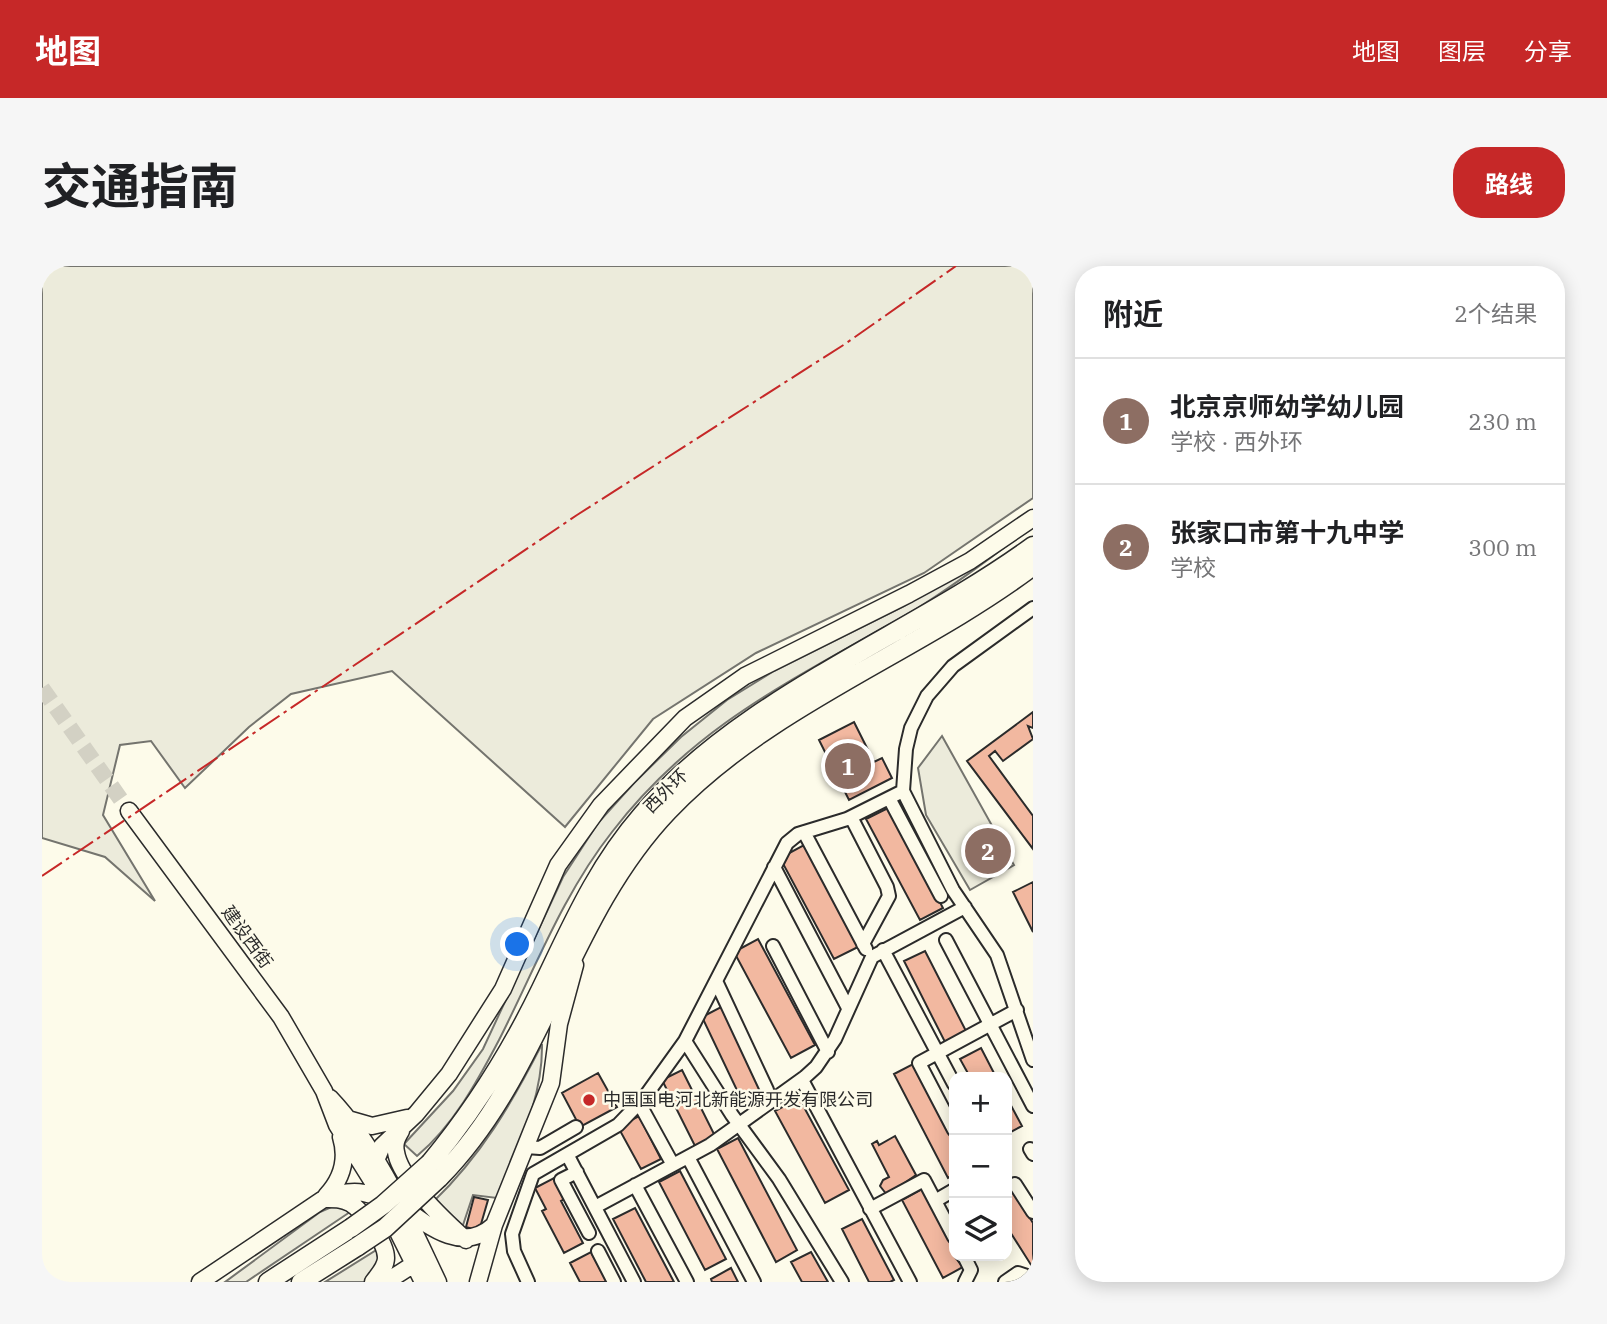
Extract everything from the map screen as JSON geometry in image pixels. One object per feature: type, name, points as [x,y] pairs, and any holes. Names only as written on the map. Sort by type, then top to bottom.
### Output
[{"type":"highway","name":"西外环","points":[[435,1170],[495,1073],[542,987],[585,895],[608,858],[643,814],[691,766],[733,731],[939,610],[1033,546]]},
{"type":"highway","name":"西外环","points":[[435,1170],[464,1153],[512,1083],[595,914],[626,864],[668,811],[769,725],[935,631],[1033,566]]},
{"type":"highway","points":[[268,1282],[435,1170]]},
{"type":"highway","points":[[301,1282],[385,1228],[435,1170]]},
{"type":"main road","points":[[466,1240],[435,1210],[404,1170],[396,1151],[396,1141],[468,1048],[503,989],[558,865],[601,805],[685,718],[779,657],[970,561],[1033,518]]},
{"type":"main road","name":"建设西街","points":[[129,811],[281,1017],[344,1122],[375,1160],[438,1282]]},
{"type":"main road","points":[[478,1282],[494,1225],[551,1083],[559,1024],[574,968],[595,914]]},
{"type":"main road","points":[[200,1282],[322,1200],[338,1183],[344,1161],[344,1122],[372,1126],[410,1120]]},
{"type":"main road","points":[[386,1282],[414,1264],[418,1258],[413,1231],[377,1191],[372,1170],[382,1146],[410,1120]]},
{"type":"main road","name":"建设西街","points":[[344,1122],[423,1282]]},
{"type":"main road","points":[[322,1200],[352,1189],[377,1191],[422,1221],[466,1240],[477,1238],[494,1225]]},
{"type":"main road","points":[[322,1200],[339,1199],[354,1206],[381,1242],[386,1257],[385,1265],[373,1282]]},
{"type":"street","points":[[1033,608],[953,666],[928,696],[908,738],[903,790],[953,890],[997,955],[1033,1060]]},
{"type":"street","points":[[528,1282],[514,1251],[512,1234],[533,1174],[618,1125],[639,1103],[685,1041],[788,843],[804,832],[851,817],[903,790]]},
{"type":"street","points":[[889,798],[941,896]]},
{"type":"street","points":[[851,817],[889,896],[863,944]]},
{"type":"street","points":[[804,832],[871,959]]},
{"type":"street","points":[[774,867],[848,1008]]},
{"type":"street","points":[[595,1207],[688,1157],[802,1080],[828,1052],[871,959],[965,906]]},
{"type":"street","points":[[946,940],[1033,1106]]},
{"type":"street","points":[[773,946],[828,1052]]},
{"type":"street","points":[[883,950],[949,1074]]},
{"type":"street","points":[[716,981],[767,1090]]},
{"type":"street","points":[[949,1120],[919,1063],[1017,1010]]},
{"type":"street","points":[[685,1041],[739,1125],[779,1179],[842,1282]]},
{"type":"street","points":[[802,1080],[909,1282]]},
{"type":"street","points":[[639,1103],[673,1165]]},
{"type":"street","points":[[526,1147],[540,1148],[576,1128]]},
{"type":"street","points":[[568,1156],[634,1282]]},
{"type":"street","points":[[688,1157],[754,1282]]},
{"type":"street","points":[[577,1172],[561,1180],[589,1233]]},
{"type":"street","points":[[870,1209],[924,1180],[949,1228]]},
{"type":"street","points":[[1015,1184],[1033,1212]]},
{"type":"street","points":[[635,1185],[687,1282]]},
{"type":"street","points":[[935,1201],[949,1193]]},
{"type":"street","points":[[598,1251],[614,1282]]},
{"type":"street","points":[[965,1282],[971,1270],[966,1261]]},
{"type":"street","points":[[1005,1282],[1018,1273],[1033,1278]]},
{"type":"shaded area","points":[[42,266],[1033,266],[1033,498],[924,573],[756,653],[653,719],[565,827],[392,671],[291,694],[249,727],[185,788],[151,741],[120,745],[103,815],[155,901],[105,857],[42,838]]},
{"type":"shaded area","points":[[1033,527],[931,600],[752,704],[679,760],[645,793],[612,832],[579,881],[550,933],[482,1072],[453,1117],[417,1156],[404,1144],[453,1091],[483,1049],[563,877],[598,823],[634,783],[681,737],[727,700],[774,671],[904,606]]},
{"type":"shaded area","points":[[942,736],[1014,865],[970,890],[926,815],[918,768]]},
{"type":"shaded area","points":[[542,1044],[538,1085],[533,1104],[497,1198],[473,1195],[462,1228],[433,1202],[481,1147],[519,1087]]},
{"type":"shaded area","points":[[336,1205],[350,1212],[246,1282],[225,1282],[320,1212]]},
{"type":"shaded area","points":[[378,1249],[381,1256],[366,1282],[325,1282]]},
{"type":"building","points":[[1033,712],[1033,728],[1028,726],[1033,739],[1003,761],[995,751],[989,756],[1033,816],[1033,849],[967,761]]},
{"type":"building","points":[[854,722],[874,762],[882,758],[892,778],[849,800],[819,740]]},
{"type":"building","points":[[890,807],[943,908],[920,920],[866,819]]},
{"type":"building","points":[[804,845],[858,947],[834,959],[780,858]]},
{"type":"building","points":[[1033,882],[1033,932],[1013,892]]},
{"type":"building","points":[[758,939],[815,1045],[791,1058],[734,952]]},
{"type":"building","points":[[925,951],[966,1031],[945,1042],[904,961]]},
{"type":"building","points":[[723,1006],[766,1094],[744,1105],[702,1017]]},
{"type":"building","points":[[981,1048],[993,1072],[967,1072],[960,1059]]},
{"type":"building","points":[[915,1063],[949,1128],[949,1178],[948,1178],[894,1074]]},
{"type":"building","points":[[682,1070],[715,1136],[695,1146],[662,1080]]},
{"type":"building","name":"中国国电河北新能源开发有限公司","points":[[598,1073],[617,1107],[580,1127],[562,1093]]},
{"type":"building","points":[[799,1098],[849,1190],[825,1203],[775,1111]]},
{"type":"building","points":[[1012,1107],[1022,1126],[1012,1131]]},
{"type":"building","points":[[639,1116],[661,1159],[641,1169],[618,1127]]},
{"type":"building","points":[[895,1136],[916,1175],[887,1195],[880,1186],[883,1180],[889,1177],[872,1144],[877,1141],[879,1145]]},
{"type":"building","points":[[738,1138],[797,1250],[776,1262],[717,1149]]},
{"type":"building","points":[[680,1171],[726,1259],[705,1270],[659,1182]]},
{"type":"building","points":[[554,1178],[565,1199],[561,1201],[583,1243],[564,1253],[542,1211],[546,1209],[535,1188]]},
{"type":"building","points":[[922,1189],[949,1240],[949,1261],[958,1261],[963,1267],[943,1278],[902,1200]]},
{"type":"building","points":[[1012,1190],[1033,1223],[1033,1268],[1012,1235]]},
{"type":"building","points":[[474,1197],[488,1200],[479,1231],[466,1227]]},
{"type":"building","points":[[635,1208],[674,1282],[646,1282],[613,1219]]},
{"type":"building","points":[[862,1219],[894,1280],[890,1282],[869,1282],[842,1229]]},
{"type":"building","points":[[591,1252],[607,1282],[580,1282],[570,1263]]},
{"type":"building","points":[[811,1252],[828,1282],[802,1282],[791,1262]]},
{"type":"building","points":[[731,1268],[738,1282],[712,1282],[711,1279]]},
{"type":"tunnel","points":[[42,688],[129,811]]},
{"type":"power","points":[[42,876],[577,515],[845,344],[956,266]]},
{"type":"place","name":"北京京师幼学幼儿园","points":[[848,766]]},
{"type":"place","name":"张家口市第十九中学","points":[[988,851]]},
{"type":"place","name":"中国国电河北新能源开发有限公司","points":[[589,1100]]}]
